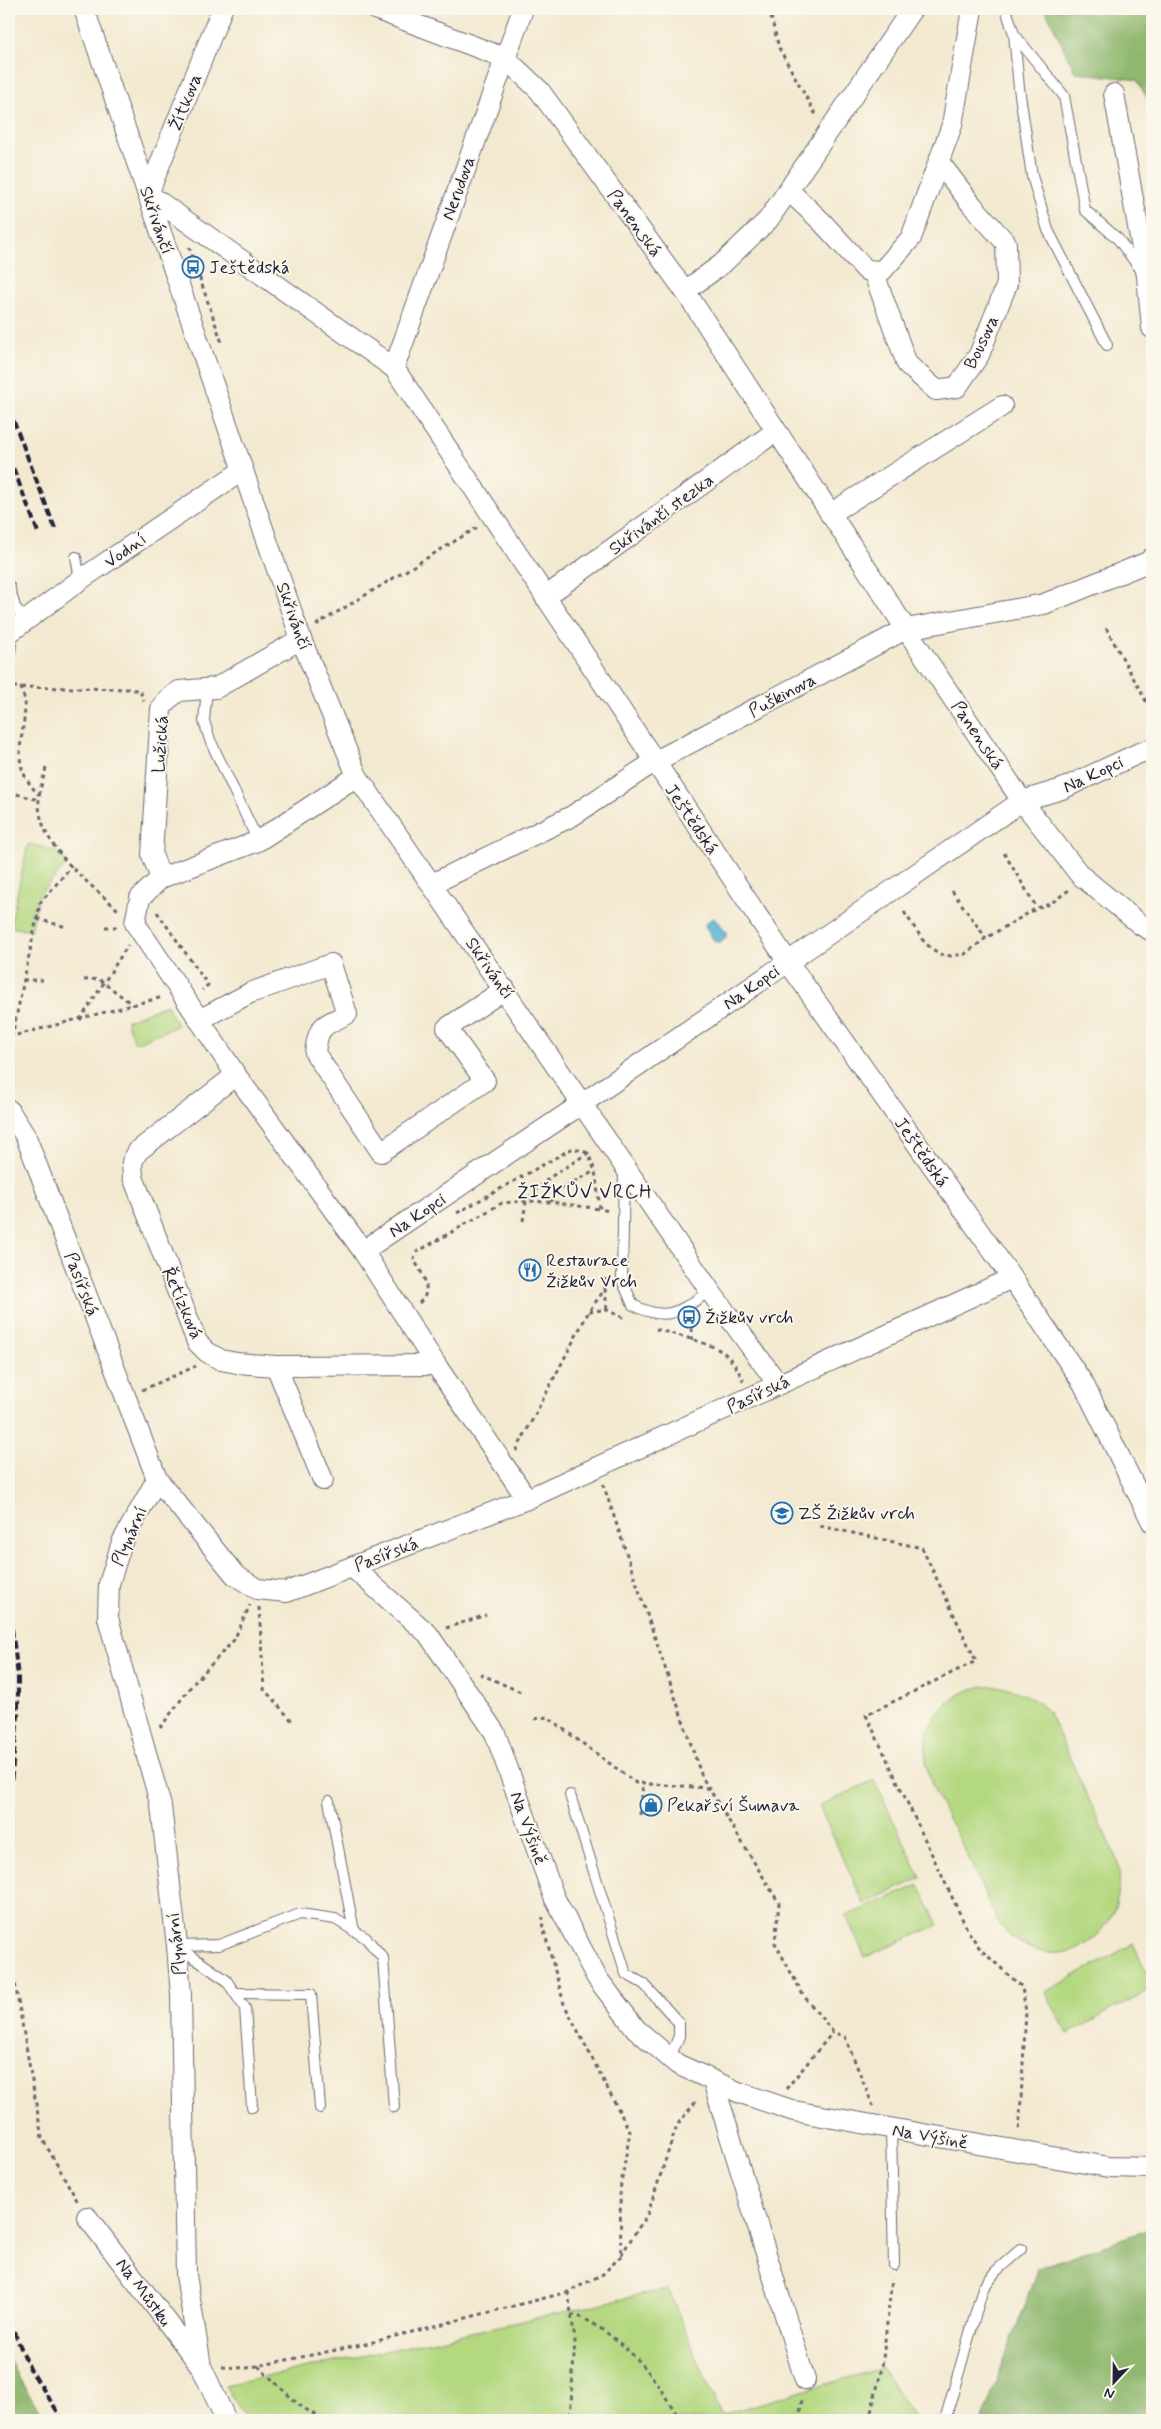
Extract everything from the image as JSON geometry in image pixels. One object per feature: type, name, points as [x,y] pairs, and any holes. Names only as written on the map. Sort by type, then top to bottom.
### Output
[{"type":"street","name":"Skřivánčí","points":[[84,9],[301,639],[357,776],[505,989],[710,1291],[778,1384]]},
{"type":"street","name":"Žítkova","points":[[148,194],[222,9]]},
{"type":"street","name":"Panenská","points":[[375,9],[505,58],[539,90],[685,291],[830,514],[1022,801],[1080,875],[1141,926],[1152,931]]},
{"type":"street","name":"Nerudova","points":[[394,368],[523,9]]},
{"type":"street","points":[[685,291],[722,264],[768,220],[912,9]]},
{"type":"street","points":[[788,190],[821,221],[866,270],[882,271],[911,238],[952,125],[972,9]]},
{"type":"street","points":[[1114,94],[1146,276],[1152,328]]},
{"type":"street","name":"Bousova","points":[[873,271],[908,364],[936,390],[958,387],[980,355],[1007,284],[1006,243],[972,205],[939,162]]},
{"type":"street","name":"Ještědská","points":[[148,194],[394,368],[788,962],[1012,1278],[1082,1383],[1152,1522]]},
{"type":"street","points":[[830,514],[1002,406]]},
{"type":"street","name":"Skřivánčí stezka","points":[[545,597],[776,430]]},
{"type":"street","name":"Vodní","points":[[15,628],[80,580],[243,470]]},
{"type":"street","name":"Puškinova","points":[[432,884],[572,816],[654,762],[906,629],[1044,604],[1148,562],[1152,558]]},
{"type":"street","name":"Lužická","points":[[161,878],[152,855],[162,709],[167,700],[179,690],[216,688],[301,639]]},
{"type":"street","name":"Na Kopci","points":[[363,1251],[583,1104],[1022,801],[1062,789],[1137,754],[1152,749]]},
{"type":"street","points":[[357,776],[258,841],[161,878],[135,923],[131,922],[180,992],[206,1016],[236,1075],[363,1251],[436,1365],[527,1499]]},
{"type":"street","points":[[206,1016],[250,993],[331,964],[347,1014],[323,1026],[317,1039],[315,1054],[381,1152],[485,1081],[447,1028],[505,989]]},
{"type":"street","name":"Řetízková","points":[[236,1075],[138,1151],[132,1162],[134,1177],[197,1342],[207,1352],[221,1360],[276,1366],[436,1365]]},
{"type":"street","name":"Pasířská","points":[[9,1110],[26,1136],[157,1479],[235,1575],[257,1589],[287,1592],[527,1499],[1012,1278]]},
{"type":"street","points":[[276,1366],[323,1480]]},
{"type":"street","name":"Plynární","points":[[157,1479],[122,1542],[109,1584],[108,1618],[161,1806],[178,1946],[181,1995],[186,2274],[201,2366],[226,2420]]},
{"type":"street","name":"Na Výšině","points":[[352,1567],[428,1634],[495,1733],[554,1898],[597,1978],[636,2029],[677,2064],[772,2105],[794,2112],[1108,2167],[1152,2168]]},
{"type":"street","points":[[713,2080],[805,2380]]},
{"type":"street","name":"Na Můstku","points":[[86,2217],[201,2366]]},
{"type":"lane","points":[[1006,9],[1014,34],[1032,176],[1048,230],[1107,345]]},
{"type":"lane","points":[[1014,34],[1064,96],[1085,210],[1118,239],[1146,276]]},
{"type":"lane","points":[[76,557],[80,580]]},
{"type":"lane","points":[[9,586],[15,606],[15,628],[9,667]]},
{"type":"lane","points":[[207,688],[204,721],[210,740],[258,841]]},
{"type":"lane","points":[[624,1164],[622,1280],[632,1305],[648,1313],[666,1315],[679,1311],[710,1291]]},
{"type":"lane","points":[[570,1795],[626,1974],[644,1984],[679,2023],[679,2036],[670,2058]]},
{"type":"lane","points":[[329,1801],[354,1931]]},
{"type":"lane","points":[[178,1946],[219,1945],[300,1914],[335,1919],[366,1938],[382,1958],[394,2107]]},
{"type":"lane","points":[[178,1946],[226,1980],[245,2008],[252,2107]]},
{"type":"lane","points":[[235,1993],[311,1994],[320,2108]]},
{"type":"lane","points":[[887,2128],[894,2265]]},
{"type":"lane","points":[[946,2420],[983,2288],[996,2271],[1021,2249]]},
{"type":"path","points":[[769,9],[779,48],[826,133]]},
{"type":"path","points":[[320,633],[317,624],[493,518]]},
{"type":"path","points":[[1106,628],[1152,712]]},
{"type":"path","points":[[13,687],[137,690],[140,691],[146,706]]},
{"type":"path","points":[[21,687],[26,704],[19,751],[28,784],[39,798]]},
{"type":"path","points":[[46,768],[39,798],[40,818],[44,828],[55,847],[72,866],[131,922],[104,983],[80,1020]]},
{"type":"path","points":[[9,792],[39,798]]},
{"type":"path","points":[[1004,853],[1037,908]]},
{"type":"path","points":[[72,866],[43,898],[36,920],[10,1037],[133,1006],[180,992]]},
{"type":"path","points":[[904,912],[925,943],[939,954],[951,956],[965,954],[986,938],[1037,908],[1050,904],[1066,894],[1080,875]]},
{"type":"path","points":[[952,891],[986,938]]},
{"type":"path","points":[[146,902],[208,985],[199,993],[206,1016]]},
{"type":"path","points":[[36,920],[66,928]]},
{"type":"path","points":[[84,980],[99,979],[133,1006]]},
{"type":"path","points":[[23,980],[45,980]]},
{"type":"path","points":[[523,1221],[526,1201],[549,1178],[608,1141]]},
{"type":"path","points":[[452,1216],[573,1148],[588,1153]]},
{"type":"path","points":[[588,1153],[595,1171],[600,1209]]},
{"type":"path","points":[[551,1202],[556,1191],[595,1171]]},
{"type":"path","points":[[414,1306],[422,1301],[426,1292],[426,1281],[414,1260],[416,1253],[502,1203],[526,1201],[551,1202],[600,1209],[611,1211],[610,1221]]},
{"type":"path","points":[[606,1270],[607,1310]]},
{"type":"path","points":[[516,1451],[589,1311],[605,1289]]},
{"type":"path","points":[[589,1311],[607,1310],[629,1320]]},
{"type":"path","points":[[655,1329],[692,1340],[724,1354],[743,1379],[739,1386]]},
{"type":"path","points":[[126,1398],[197,1366],[207,1352]]},
{"type":"path","points":[[510,1443],[519,1458]]},
{"type":"path","points":[[597,1467],[702,1777],[779,1903],[775,1943],[803,1995],[833,2032],[845,2038],[887,2128]]},
{"type":"path","points":[[820,1526],[922,1548],[976,1661],[866,1715],[968,1931],[982,1950],[1022,1987],[1026,2012],[1018,2151]]},
{"type":"path","points":[[257,1589],[264,1689],[293,1722]]},
{"type":"path","points":[[145,1749],[192,1685],[234,1640],[257,1589]]},
{"type":"path","points":[[428,1634],[486,1614]]},
{"type":"path","points":[[445,1659],[523,1693]]},
{"type":"path","points":[[535,1718],[547,1717],[636,1783],[709,1788]]},
{"type":"path","points":[[640,1815],[643,1783]]},
{"type":"path","points":[[543,1914],[542,1923],[564,2004],[630,2132],[620,2190],[621,2256]]},
{"type":"path","points":[[9,1980],[15,1983],[42,2138],[86,2217]]},
{"type":"path","points":[[772,2105],[833,2032]]},
{"type":"path","points":[[201,2366],[246,2368],[362,2345],[568,2292],[603,2274],[621,2256],[648,2213],[677,2125],[713,2080]]},
{"type":"path","points":[[869,2420],[882,2368],[894,2265]]},
{"type":"path","points":[[568,2292],[575,2340],[570,2420]]},
{"type":"path","points":[[571,2315],[582,2316],[588,2320],[638,2360],[681,2420]]},
{"type":"path","points":[[257,2366],[300,2406],[323,2420]]},
{"type":"green space","points":[[1045,9],[1152,9],[1152,107],[1137,80],[1075,72]]},
{"type":"green space","points":[[28,844],[55,852],[67,864],[39,895],[31,931],[10,927]]},
{"type":"green space","points":[[167,1004],[177,1026],[135,1043],[126,1021]]},
{"type":"green space","points":[[992,1685],[1023,1694],[1037,1702],[1049,1713],[1118,1862],[1119,1890],[1112,1914],[1099,1933],[1082,1947],[1061,1953],[1039,1951],[1017,1941],[997,1921],[930,1779],[926,1761],[926,1744],[929,1729],[936,1716],[946,1704],[959,1695],[974,1688]]},
{"type":"green space","points":[[874,1780],[921,1878],[864,1904],[819,1806]]},
{"type":"green space","points":[[919,1885],[938,1925],[865,1957],[846,1916]]},
{"type":"green space","points":[[1133,1944],[1152,1983],[1152,1988],[1068,2034],[1045,1992]]},
{"type":"green space","points":[[1152,2228],[1152,2420],[982,2420],[1038,2268]]},
{"type":"green space","points":[[668,2289],[721,2415],[882,2368],[915,2420],[247,2420],[225,2386]]},
{"type":"green space","points":[[9,2358],[17,2376],[46,2420],[19,2420],[9,2408]]},
{"type":"water","points":[[712,918],[726,932],[726,938],[722,942],[715,942],[705,927],[706,923]]},
{"type":"railway","points":[[9,409],[56,531]]},
{"type":"railway","points":[[9,457],[39,535]]},
{"type":"railway","points":[[9,1605],[18,1676],[18,1716],[9,1802]]},
{"type":"railway","points":[[9,2320],[30,2369],[63,2420]]},
{"type":"place","name":"Ještědská","points":[[193,267]]},
{"type":"place","name":"Restaurace Žižkův Vrch","points":[[530,1270]]},
{"type":"place","name":"Žižkův vrch","points":[[689,1317]]},
{"type":"place","name":"ZŠ Žižkův vrch","points":[[782,1513]]},
{"type":"place","name":"Pekařsví Šumava","points":[[651,1805]]},
{"type":"district","name":"ŽIŽKŮV VRCH","points":[[585,1191]]}]
